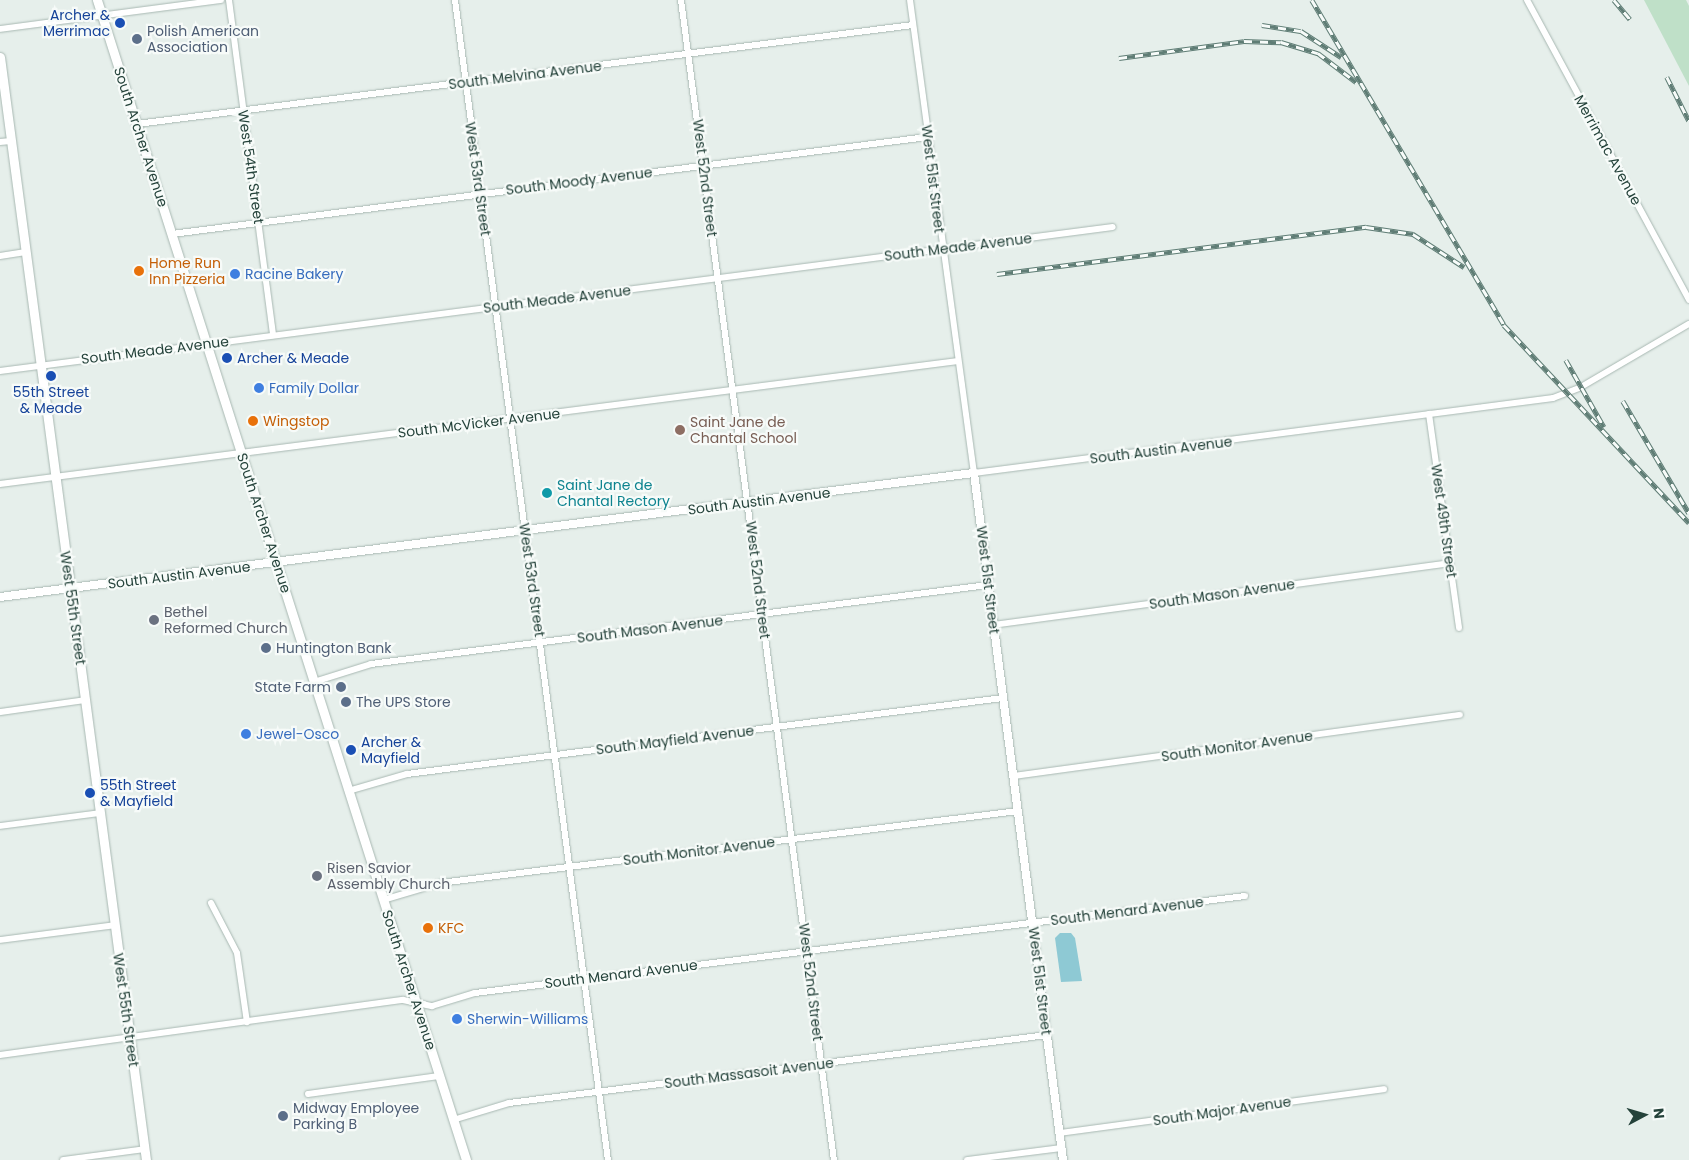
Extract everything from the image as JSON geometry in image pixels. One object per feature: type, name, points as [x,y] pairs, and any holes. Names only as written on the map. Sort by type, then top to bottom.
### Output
[{"type":"main road","name":"South Archer Avenue","points":[[97,0],[278,563],[348,791],[466,1160]]},
{"type":"main road","name":"West 55th Street","points":[[0,57],[146,1160]]},
{"type":"street","points":[[0,29],[221,0]]},
{"type":"street","name":"West 54th Street","points":[[229,0],[273,335]]},
{"type":"street","name":"West 53rd Street","points":[[455,0],[608,1160]]},
{"type":"street","name":"West 52nd Street","points":[[681,0],[834,1160]]},
{"type":"street","name":"West 51st Street","points":[[910,0],[942,250],[974,473],[1063,1160]]},
{"type":"street","name":"Merrimac Avenue","points":[[1527,0],[1689,300]]},
{"type":"street","name":"South Melvina Avenue","points":[[137,124],[913,25]]},
{"type":"street","name":"South Moody Avenue","points":[[172,234],[927,137]]},
{"type":"street","points":[[0,142],[11,141]]},
{"type":"street","name":"South Meade Avenue","points":[[0,371],[1113,227]]},
{"type":"street","points":[[0,256],[26,252]]},
{"type":"street","name":"South Austin Avenue","points":[[0,598],[1429,414],[1565,394],[1689,324]]},
{"type":"street","name":"South McVicker Avenue","points":[[0,484],[958,361]]},
{"type":"street","name":"West 49th Street","points":[[1429,414],[1459,628]]},
{"type":"street","name":"South Mason Avenue","points":[[994,625],[1450,563]]},
{"type":"street","name":"South Mason Avenue","points":[[314,682],[372,664],[988,585]]},
{"type":"street","name":"South Mayfield Avenue","points":[[348,791],[407,774],[1003,698]]},
{"type":"street","points":[[0,712],[85,700]]},
{"type":"street","name":"South Monitor Avenue","points":[[1013,776],[1460,716]]},
{"type":"street","name":"South Monitor Avenue","points":[[383,900],[440,883],[1018,811]]},
{"type":"street","points":[[0,826],[100,813]]},
{"type":"street","name":"South Menard Avenue","points":[[0,1055],[403,1000],[432,1006],[474,993],[1245,896]]},
{"type":"street","points":[[211,903],[237,953],[247,1022]]},
{"type":"street","points":[[0,940],[115,925]]},
{"type":"street","name":"South Massasoit Avenue","points":[[454,1120],[509,1103],[1047,1035]]},
{"type":"street","points":[[308,1094],[439,1076]]},
{"type":"street","name":"South Major Avenue","points":[[1060,1133],[1384,1089]]},
{"type":"street","points":[[968,1160],[1062,1148]]},
{"type":"street","points":[[63,1160],[145,1149]]},
{"type":"green space","points":[[1644,0],[1686,0],[1689,6],[1689,86]]},
{"type":"water","points":[[1060,933],[1071,933],[1075,938],[1082,981],[1061,982],[1055,938]]},
{"type":"railway","points":[[1312,0],[1504,325],[1689,523]]},
{"type":"railway","points":[[1614,0],[1630,19]]},
{"type":"railway","points":[[1262,25],[1301,31],[1341,57]]},
{"type":"railway","points":[[1119,58],[1244,41],[1281,42],[1318,53],[1356,82]]},
{"type":"railway","points":[[1667,77],[1689,121]]},
{"type":"railway","points":[[997,274],[1366,227],[1413,234],[1464,267]]},
{"type":"railway","points":[[1566,360],[1604,427]]},
{"type":"railway","points":[[1623,401],[1689,513]]},
{"type":"place","name":"Archer & Merrimac","points":[[120,23]]},
{"type":"place","name":"Polish American Association","points":[[137,39]]},
{"type":"place","name":"Home Run Inn Pizzeria","points":[[139,271]]},
{"type":"place","name":"Racine Bakery","points":[[235,274]]},
{"type":"place","name":"Archer & Meade","points":[[227,358]]},
{"type":"place","name":"55th Street & Meade","points":[[51,376]]},
{"type":"place","name":"Family Dollar","points":[[259,388]]},
{"type":"place","name":"Wingstop","points":[[253,421]]},
{"type":"place","name":"Saint Jane de Chantal School","points":[[680,430]]},
{"type":"place","name":"Saint Jane de Chantal Rectory","points":[[547,493]]},
{"type":"place","name":"Bethel Reformed Church","points":[[154,620]]},
{"type":"place","name":"Huntington Bank","points":[[266,648]]},
{"type":"place","name":"State Farm","points":[[341,687]]},
{"type":"place","name":"The UPS Store","points":[[346,702]]},
{"type":"place","name":"Jewel-Osco","points":[[246,734]]},
{"type":"place","name":"Archer & Mayfield","points":[[351,750]]},
{"type":"place","name":"55th Street & Mayfield","points":[[90,793]]},
{"type":"place","name":"Risen Savior Assembly Church","points":[[317,876]]},
{"type":"place","name":"KFC","points":[[428,928]]},
{"type":"place","name":"Sherwin-Williams","points":[[457,1019]]},
{"type":"place","name":"Midway Employee Parking B","points":[[283,1116]]}]
